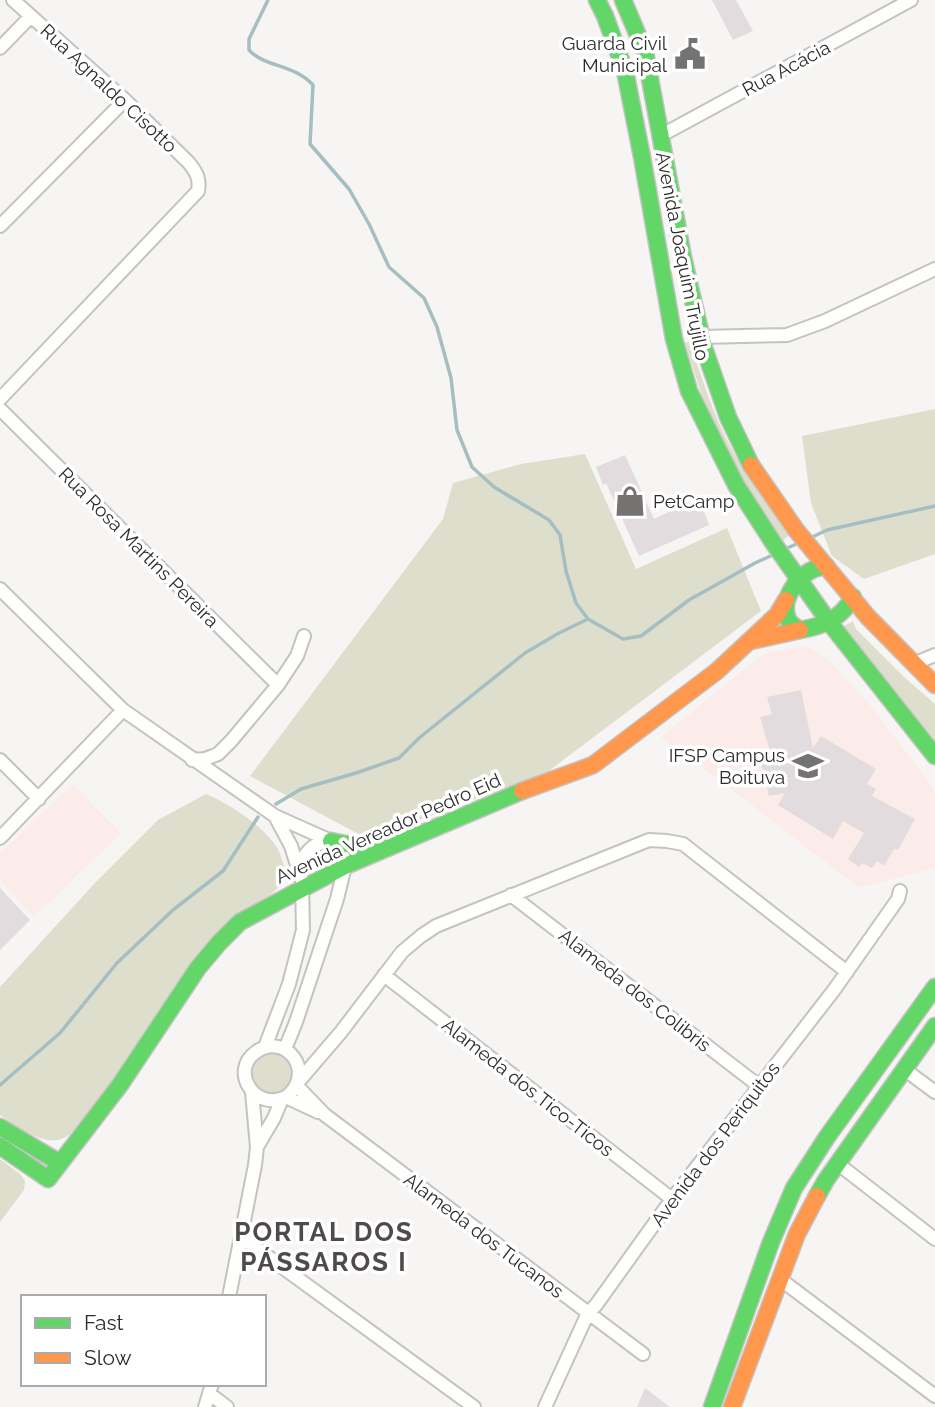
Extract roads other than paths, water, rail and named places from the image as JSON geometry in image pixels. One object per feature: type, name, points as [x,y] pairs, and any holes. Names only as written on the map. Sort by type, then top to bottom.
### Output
[{"type":"main road","name":"Avenida Joaquim Trujillo","points":[[597,0],[625,72],[672,326],[689,391],[736,485],[774,544],[829,622],[935,756]]},
{"type":"main road","name":"Avenida Joaquim Trujillo","points":[[623,0],[645,52],[683,257],[701,337],[728,417],[752,466],[796,530],[868,617],[935,685]]},
{"type":"main road","points":[[796,575],[811,570],[822,561]]},
{"type":"main road","name":"Avenida Vereador Pedro Eid","points":[[0,1146],[48,1179],[120,1085],[198,968],[240,922],[345,866],[499,800],[593,765],[718,671],[749,642],[777,615],[796,575]]},
{"type":"main road","points":[[749,642],[829,622],[844,612],[853,597]]},
{"type":"main road","points":[[786,600],[787,620],[800,631]]},
{"type":"main road","points":[[331,841],[380,851]]},
{"type":"main road","points":[[712,1407],[771,1242],[794,1188],[827,1137],[935,987]]},
{"type":"main road","points":[[736,1405],[797,1234],[825,1180],[935,1026]]},
{"type":"main road","points":[[0,1127],[60,1163]]},
{"type":"street","name":"Rua Agnaldo Cisotto","points":[[0,399],[198,191],[200,182],[189,163],[125,100],[13,0]]},
{"type":"street","name":"Rua Acácia","points":[[660,136],[911,0]]},
{"type":"street","points":[[0,48],[31,16]]},
{"type":"street","points":[[0,226],[125,100]]},
{"type":"street","points":[[701,337],[787,335],[825,321],[935,269]]},
{"type":"street","name":"Rua Rosa Martins Pereira","points":[[0,409],[278,685]]},
{"type":"street","points":[[0,589],[122,710],[275,816],[331,841],[343,856],[345,866],[333,912],[285,1049]]},
{"type":"street","points":[[192,760],[218,754],[278,685],[297,656],[304,635]]},
{"type":"street","points":[[913,664],[935,655]]},
{"type":"street","points":[[0,838],[122,710]]},
{"type":"street","points":[[0,760],[39,799]]},
{"type":"street","points":[[265,1048],[293,968],[303,930],[303,887],[299,865],[275,816]]},
{"type":"street","points":[[257,1147],[284,1098],[328,1048],[402,952],[421,936],[436,926],[649,840],[683,844],[847,972]]},
{"type":"street","points":[[299,865],[317,843],[331,841]]},
{"type":"street","name":"Avenida dos Periquitos","points":[[545,1407],[588,1313],[847,972],[898,900],[900,891]]},
{"type":"street","name":"Alameda dos Colibris","points":[[512,895],[759,1086]]},
{"type":"street","points":[[293,968],[312,974]]},
{"type":"street","name":"Alameda dos Tico-Ticos","points":[[384,975],[672,1199]]},
{"type":"street","points":[[229,1295],[257,1147],[252,1092],[246,1080],[246,1065],[257,1051],[271,1046],[285,1049],[296,1060],[300,1074],[298,1083]]},
{"type":"street","points":[[296,1060],[328,1048]]},
{"type":"street","points":[[904,1069],[935,1092]]},
{"type":"street","points":[[298,1083],[325,1115]]},
{"type":"street","points":[[252,1092],[266,1100],[284,1098],[325,1115]]},
{"type":"street","name":"Alameda dos Tucanos","points":[[325,1115],[643,1354]]},
{"type":"street","points":[[838,1163],[935,1239]]},
{"type":"street","points":[[241,1237],[474,1407]]},
{"type":"street","points":[[780,1279],[935,1396]]},
{"type":"street","points":[[209,1395],[227,1407]]},
{"type":"waterway","points":[[268,0],[249,39],[249,50],[263,60],[297,73],[313,85],[310,144],[349,189],[389,267],[424,298],[437,327],[451,378],[457,430],[472,467],[494,487],[549,520],[560,535],[566,571],[576,603],[588,619],[623,639],[641,636],[689,600],[775,554]]},
{"type":"waterway","points":[[808,539],[827,530],[935,506]]},
{"type":"waterway","points":[[785,549],[801,542]]},
{"type":"waterway","points":[[276,804],[301,789],[399,758],[419,738],[525,653],[588,619]]},
{"type":"waterway","points":[[0,1085],[60,1033],[117,963],[173,910],[223,871],[258,817]]},
{"type":"place","name":"Guarda Civil Municipal","points":[[690,54]]},
{"type":"place","name":"PetCamp","points":[[630,501]]},
{"type":"place","name":"IFSP Campus Boituva","points":[[808,766]]},
{"type":"district","name":"PORTAL DOS PÁSSAROS I","points":[[324,1247]]}]
